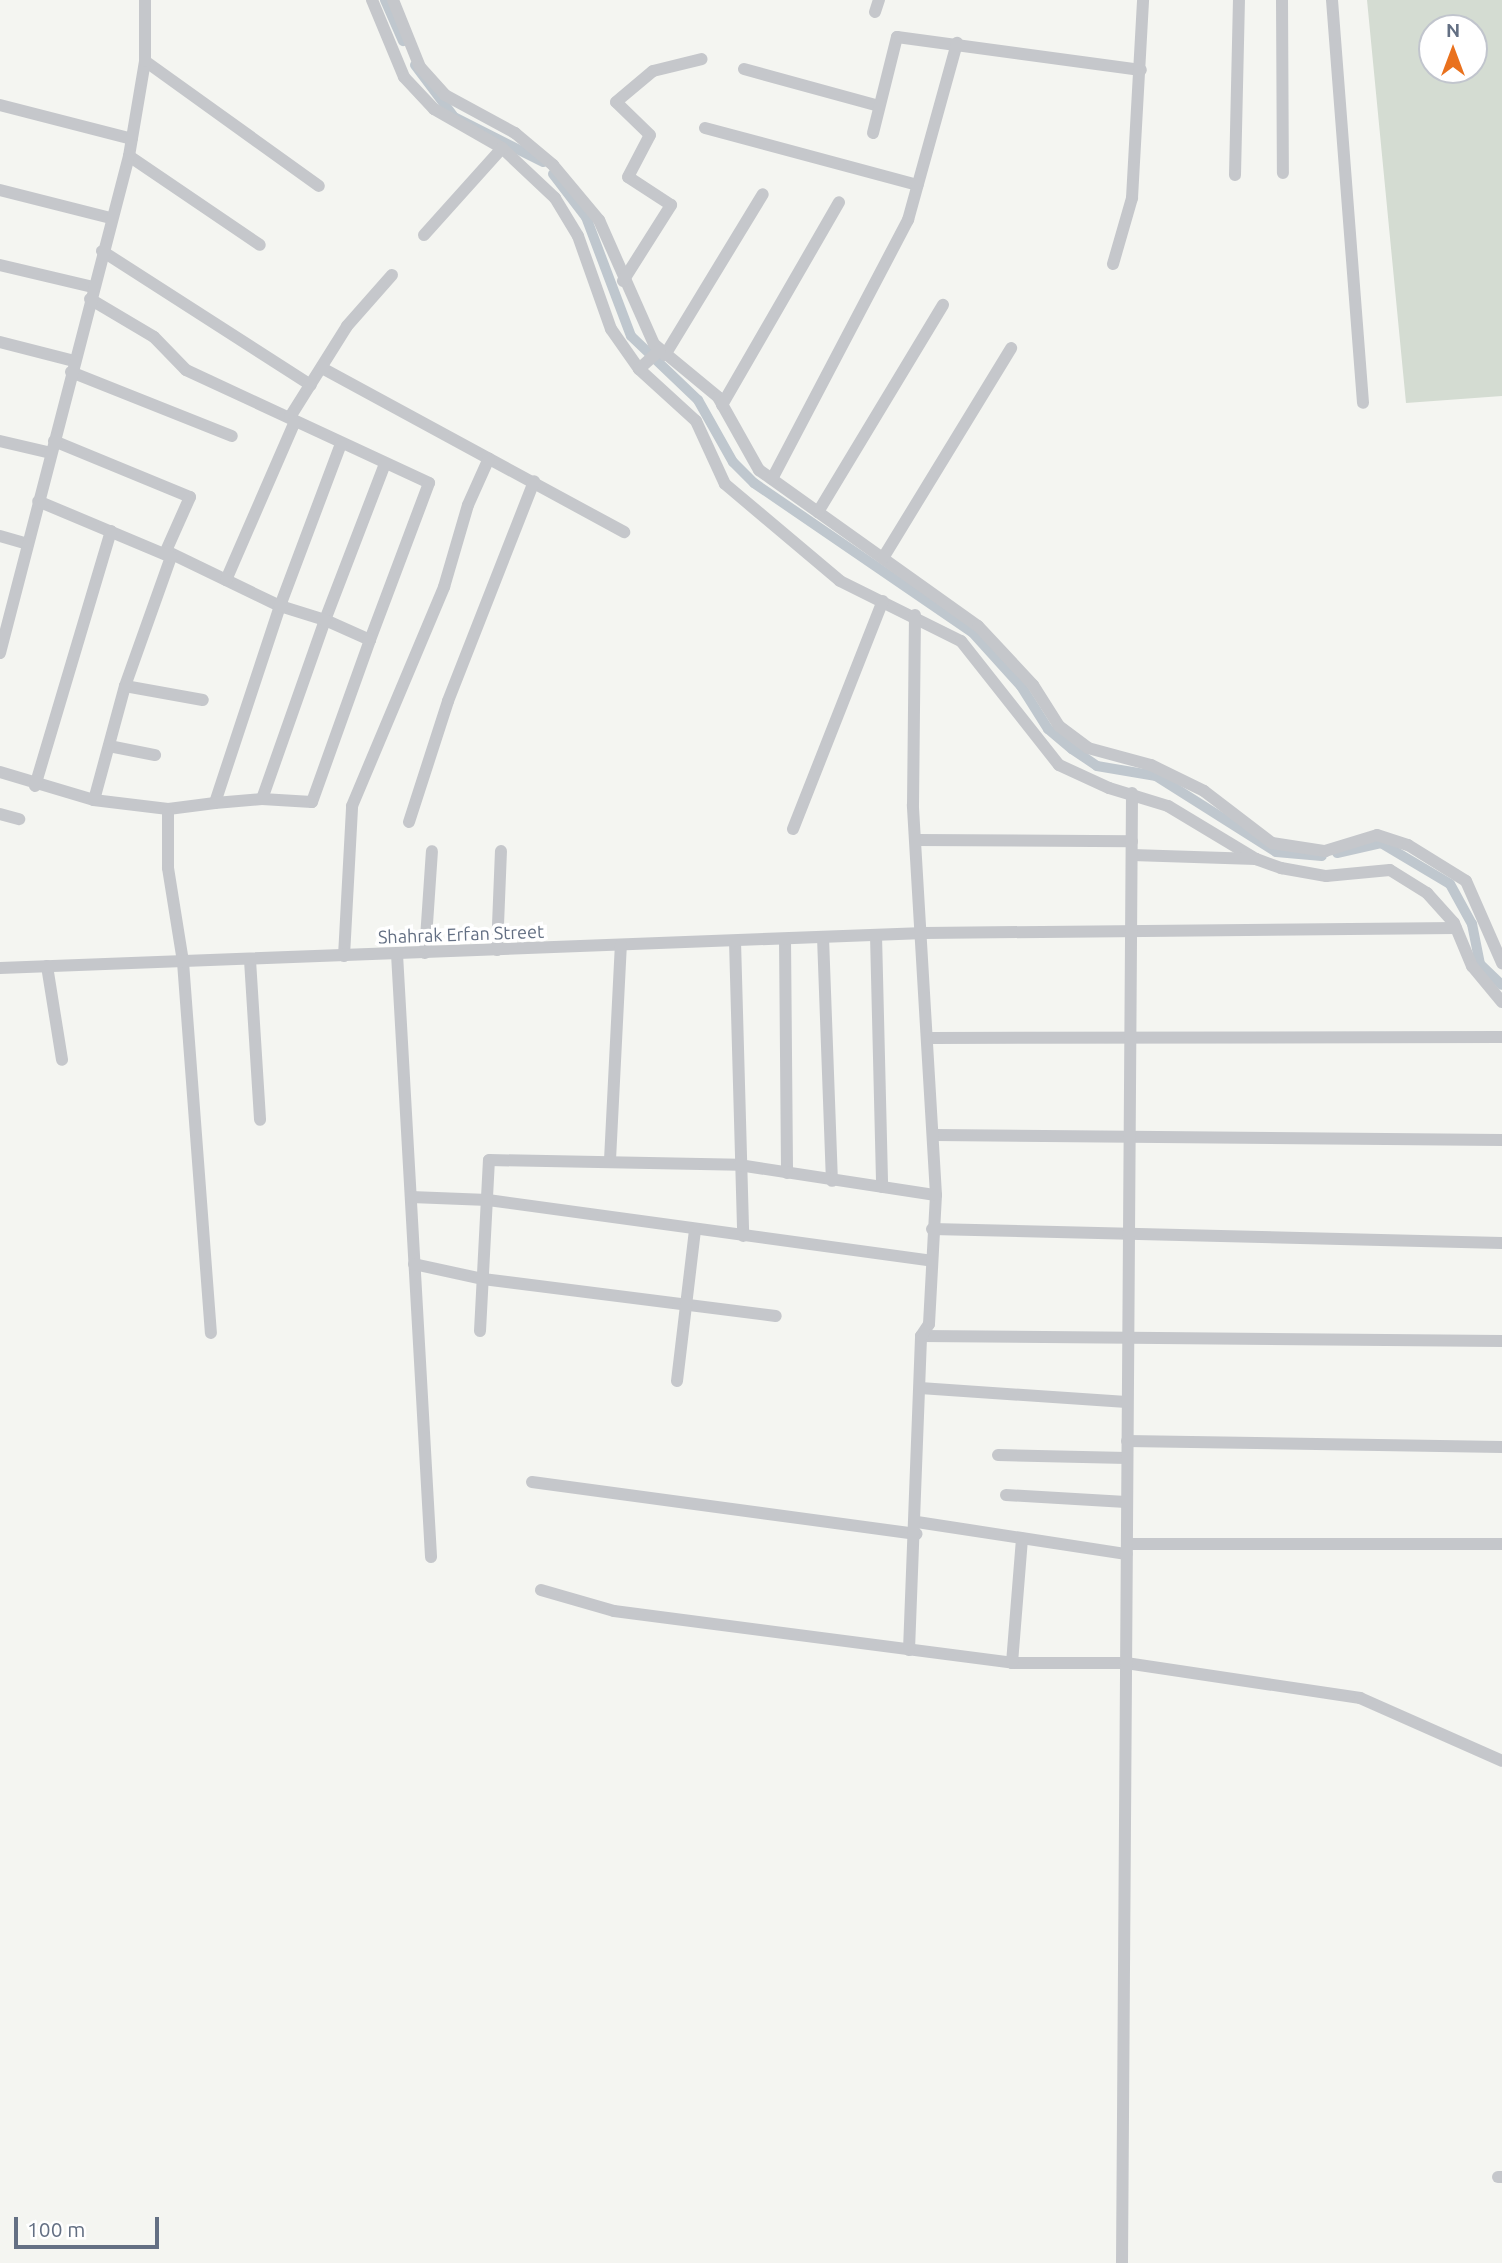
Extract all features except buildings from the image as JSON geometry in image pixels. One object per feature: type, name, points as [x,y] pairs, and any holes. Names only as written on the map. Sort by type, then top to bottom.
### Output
[{"type":"street","points":[[0,653],[5,613],[27,544],[129,156],[145,61],[145,0]]},
{"type":"street","points":[[372,0],[404,77],[434,109],[502,148],[555,198],[578,236],[611,329],[639,369],[696,421],[725,484],[840,581],[915,615],[961,641],[1059,765],[1168,806],[1255,859]]},
{"type":"street","points":[[393,0],[420,67],[445,95],[515,133],[553,165],[599,220],[623,281],[662,353],[722,405],[759,470],[977,625],[1033,685],[1059,726],[1088,748],[1151,765],[1204,792],[1272,843],[1325,851],[1377,835],[1408,845],[1466,881],[1502,963]]},
{"type":"street","points":[[1113,264],[1132,198],[1143,0]]},
{"type":"street","points":[[1235,175],[1239,0]]},
{"type":"street","points":[[1282,0],[1283,173]]},
{"type":"street","points":[[1332,0],[1363,403]]},
{"type":"street","points":[[873,133],[894,38],[957,43],[1141,70]]},
{"type":"street","points":[[772,479],[908,220],[957,43]]},
{"type":"street","points":[[623,281],[671,205],[628,177],[650,135],[616,102],[653,71],[702,59]]},
{"type":"street","points":[[145,61],[319,186]]},
{"type":"street","points":[[744,69],[879,106]]},
{"type":"street","points":[[0,105],[132,139]]},
{"type":"street","points":[[705,128],[918,186]]},
{"type":"street","points":[[424,235],[502,148]]},
{"type":"street","points":[[129,156],[260,245]]},
{"type":"street","points":[[0,190],[111,218]]},
{"type":"street","points":[[639,369],[662,353],[763,194]]},
{"type":"street","points":[[722,405],[839,202]]},
{"type":"street","points":[[102,251],[311,385]]},
{"type":"street","points":[[0,265],[91,293],[154,337],[186,370],[429,483],[312,802],[262,799],[168,809],[93,800],[35,786],[0,772]]},
{"type":"street","points":[[226,580],[293,419],[311,385],[347,326],[392,275]]},
{"type":"street","points":[[818,512],[943,305]]},
{"type":"street","points":[[0,342],[73,366],[232,436]]},
{"type":"street","points":[[883,558],[1011,348]]},
{"type":"street","points":[[322,368],[624,532]]},
{"type":"street","points":[[0,441],[52,447],[190,497],[166,551],[171,557]]},
{"type":"street","points":[[215,803],[280,606],[341,444]]},
{"type":"street","points":[[344,956],[352,807],[444,587],[468,505],[489,458]]},
{"type":"street","points":[[262,799],[325,620],[385,464]]},
{"type":"street","points":[[409,821],[449,701],[534,481]]},
{"type":"street","points":[[38,501],[226,580],[280,606],[325,620],[370,640]]},
{"type":"street","points":[[35,786],[111,531]]},
{"type":"street","points":[[0,536],[27,544]]},
{"type":"street","points":[[93,800],[125,686],[171,557]]},
{"type":"street","points":[[793,829],[883,601]]},
{"type":"street","points":[[909,1650],[917,1528],[921,1336],[929,1324],[930,1261],[936,1195],[931,1038],[916,840],[915,615]]},
{"type":"street","points":[[961,641],[977,625]]},
{"type":"street","points":[[125,686],[203,701]]},
{"type":"street","points":[[109,746],[155,755]]},
{"type":"street","points":[[1122,2263],[1128,1341],[1125,1236],[1129,1138],[1132,793]]},
{"type":"street","points":[[168,809],[169,868],[183,962],[211,1333]]},
{"type":"street","points":[[0,814],[19,819]]},
{"type":"street","points":[[916,840],[1132,841]]},
{"type":"street","points":[[425,953],[432,851]]},
{"type":"street","points":[[498,950],[501,851]]},
{"type":"street","points":[[1132,855],[1255,859],[1326,876],[1390,870],[1427,893],[1456,928],[1472,966],[1498,992],[1502,1002]]},
{"type":"street","name":"Shahrak Erfan Street","points":[[0,968],[924,933],[1456,928]]},
{"type":"street","points":[[876,935],[882,1187]]},
{"type":"street","points":[[823,937],[832,1181]]},
{"type":"street","points":[[785,939],[787,1173]]},
{"type":"street","points":[[735,941],[743,1236]]},
{"type":"street","points":[[610,1160],[621,945]]},
{"type":"street","points":[[397,954],[432,1557]]},
{"type":"street","points":[[250,960],[260,1120]]},
{"type":"street","points":[[47,966],[62,1060]]},
{"type":"street","points":[[931,1038],[1502,1037]]},
{"type":"street","points":[[935,1135],[1502,1140]]},
{"type":"street","points":[[480,1331],[489,1160],[610,1160],[739,1165],[936,1195]]},
{"type":"street","points":[[411,1197],[488,1200],[930,1261]]},
{"type":"street","points":[[932,1229],[1125,1236],[1502,1243]]},
{"type":"street","points":[[677,1381],[695,1230]]},
{"type":"street","points":[[414,1264],[483,1279],[776,1316]]},
{"type":"street","points":[[921,1336],[1128,1341],[1502,1341]]},
{"type":"street","points":[[920,1388],[1127,1402]]},
{"type":"street","points":[[1127,1441],[1502,1447]]},
{"type":"street","points":[[998,1455],[1127,1458]]},
{"type":"street","points":[[532,1482],[917,1528],[1127,1549],[1502,1544]]},
{"type":"street","points":[[1006,1495],[1126,1502]]},
{"type":"street","points":[[1012,1663],[1022,1538]]},
{"type":"street","points":[[541,1590],[614,1611],[909,1650],[1012,1663],[1126,1663],[1360,1698],[1502,1761]]},
{"type":"shaded area","points":[[1367,0],[1502,0],[1502,396],[1406,403]]},
{"type":"waterway","points":[[385,0],[403,41]]},
{"type":"waterway","points":[[415,65],[454,117],[543,162]]},
{"type":"waterway","points":[[553,174],[586,217],[631,336],[698,400],[733,462],[754,483],[972,632],[1021,686],[1048,729],[1097,766],[1156,776],[1276,852],[1322,856]]},
{"type":"waterway","points":[[1337,853],[1381,843],[1450,884],[1472,924],[1480,964],[1502,985]]}]
